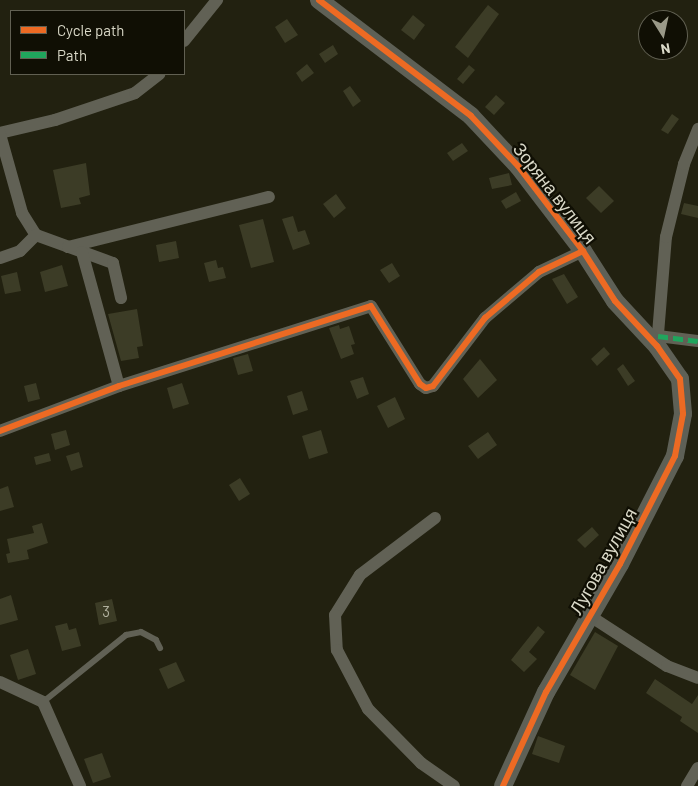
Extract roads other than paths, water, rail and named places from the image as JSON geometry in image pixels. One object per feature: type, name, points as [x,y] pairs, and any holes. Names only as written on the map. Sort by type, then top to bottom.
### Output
[{"type":"street","points":[[185,40],[217,0]]},
{"type":"street","name":"Зоряна вулиця","points":[[319,0],[471,116],[518,166],[583,251],[616,301],[657,341]]},
{"type":"street","points":[[121,298],[113,263],[36,235],[22,214],[0,134],[55,120],[135,93],[158,75]]},
{"type":"street","points":[[698,129],[684,164],[666,237],[657,341],[698,341]]},
{"type":"street","points":[[67,247],[269,197]]},
{"type":"street","points":[[0,258],[20,251],[36,235]]},
{"type":"street","points":[[0,431],[119,386],[371,306],[420,384],[426,388],[433,386],[485,318],[539,272],[583,251]]},
{"type":"street","points":[[82,252],[119,386]]},
{"type":"street","name":"Лугова вулиця","points":[[503,786],[546,692],[590,616],[675,456],[683,414],[680,379],[657,341]]},
{"type":"street","points":[[435,518],[360,575],[335,615],[337,650],[368,709],[421,763],[454,786]]},
{"type":"street","points":[[590,616],[667,666],[698,678]]},
{"type":"street","points":[[0,682],[43,702],[80,786]]},
{"type":"street","points":[[687,786],[698,768]]},
{"type":"lane","points":[[43,702],[126,634],[141,632],[156,640],[160,648]]}]
